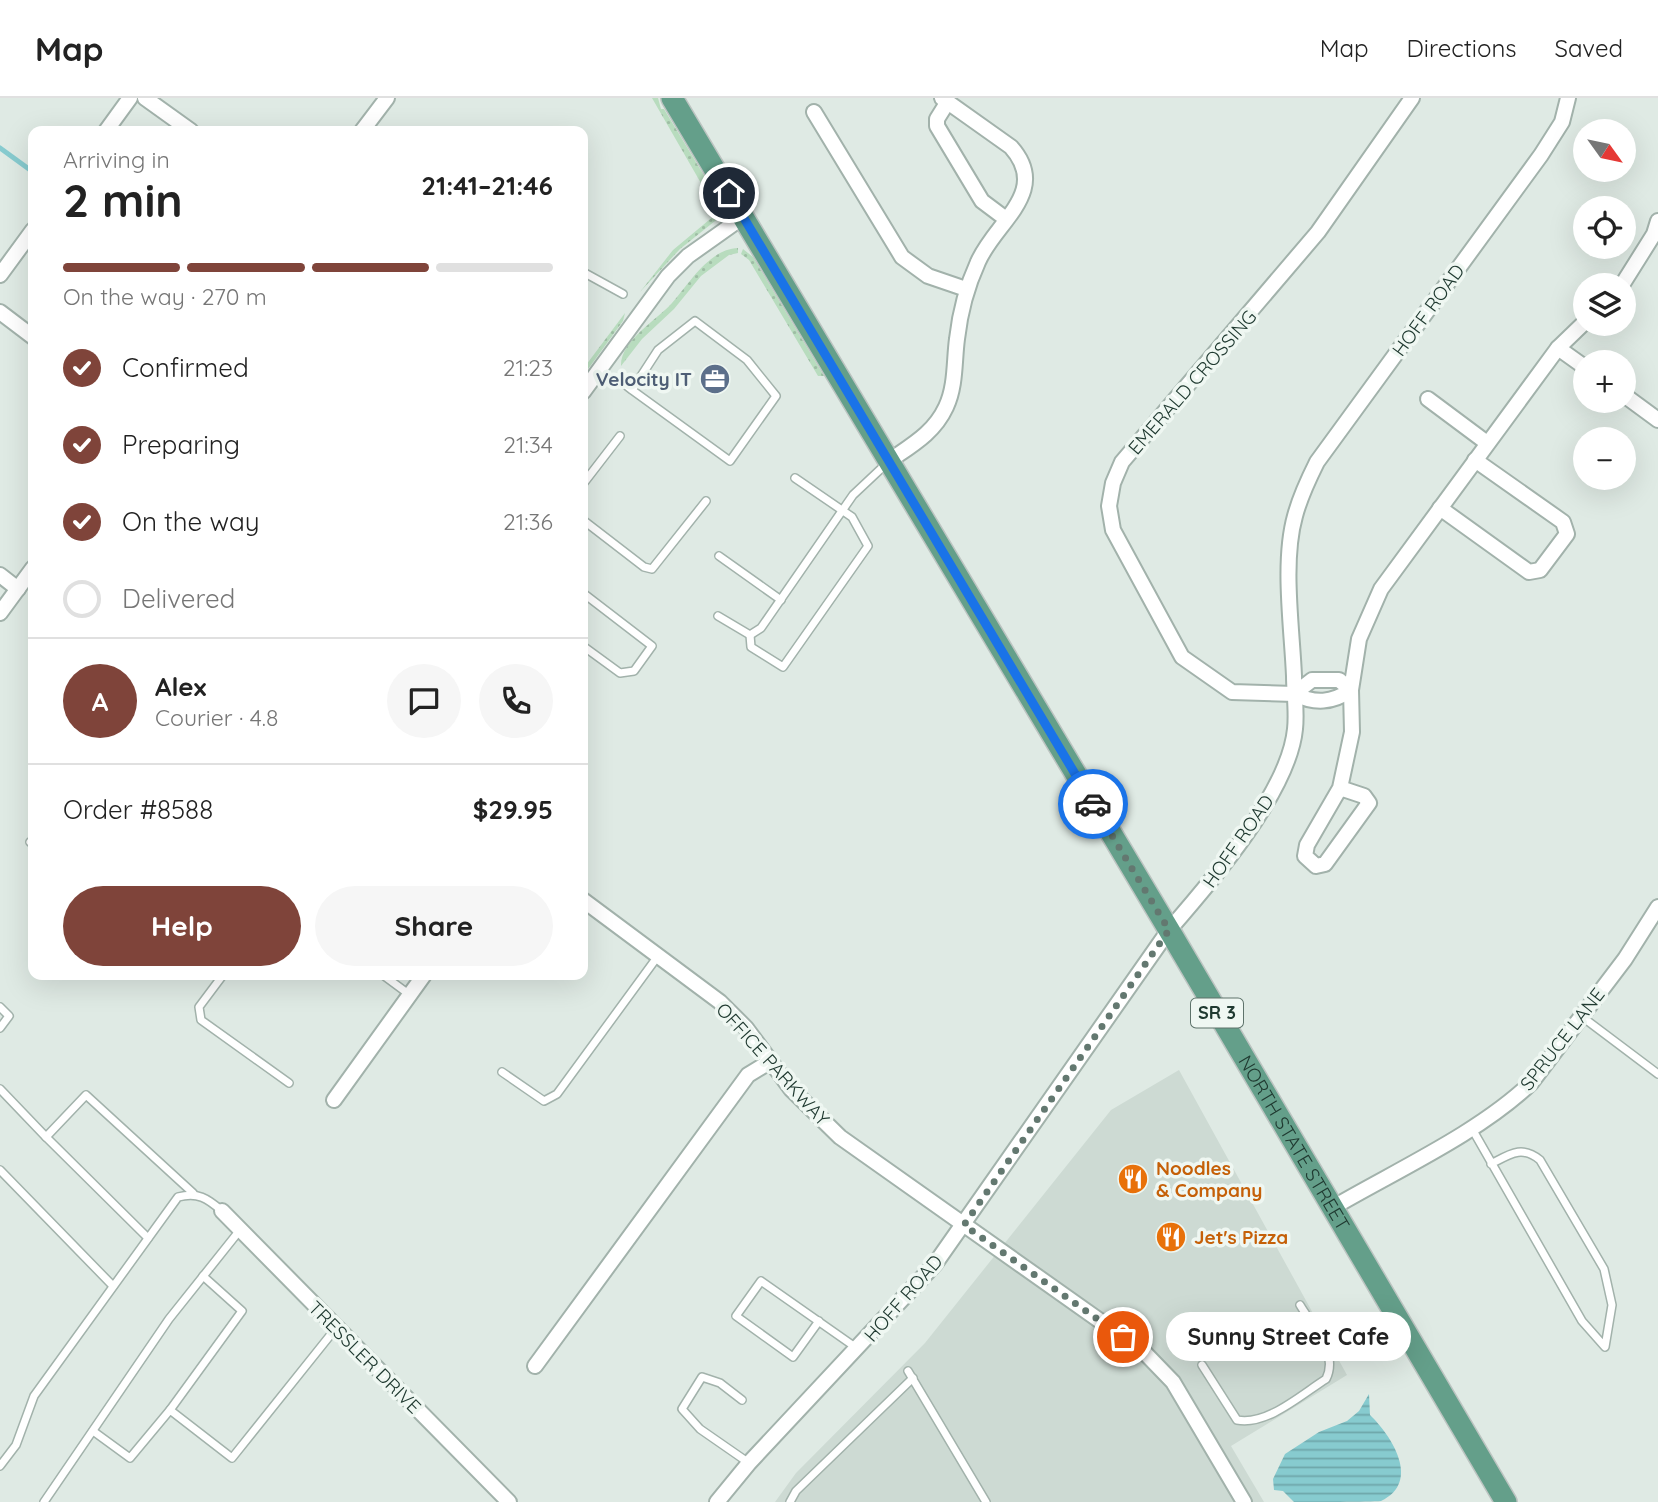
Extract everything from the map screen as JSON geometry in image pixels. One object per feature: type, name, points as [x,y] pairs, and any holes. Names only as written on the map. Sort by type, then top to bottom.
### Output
[{"type":"main road","name":"NORTH STATE STREET","points":[[672,98],[1169,930],[1506,1502]]},
{"type":"street","points":[[110,126],[130,98]]},
{"type":"street","points":[[145,98],[184,126]]},
{"type":"street","points":[[366,126],[387,98]]},
{"type":"street","name":"EMERALD CROSSING","points":[[1351,690],[1336,700],[1310,701],[1294,694],[1232,692],[1182,657],[1113,530],[1109,506],[1112,484],[1122,462],[1318,232],[1412,98]]},
{"type":"street","name":"HOFF ROAD","points":[[717,1502],[749,1463],[935,1264],[1169,930],[1212,880],[1279,782],[1296,731],[1290,568],[1294,520],[1303,491],[1317,463],[1541,155],[1562,122],[1568,98]]},
{"type":"street","points":[[889,461],[934,429],[947,405],[966,289],[981,254],[1023,196],[1026,183],[1020,157],[1011,147],[944,100],[937,127],[982,201],[1006,219]]},
{"type":"street","points":[[814,112],[902,257],[929,276],[966,289]]},
{"type":"street","points":[[588,387],[605,371],[639,307],[688,256],[743,217]]},
{"type":"street","points":[[1630,273],[1654,234],[1658,221]]},
{"type":"street","points":[[0,275],[28,237]]},
{"type":"street","points":[[0,312],[28,333]]},
{"type":"street","points":[[1340,788],[1364,796],[1368,803],[1325,864],[1316,866],[1305,856],[1307,845],[1340,788],[1352,732],[1351,690],[1359,639],[1381,589],[1558,348],[1573,334]]},
{"type":"street","points":[[1558,348],[1573,359]]},
{"type":"street","points":[[1427,399],[1488,443]]},
{"type":"street","points":[[1636,404],[1658,420]]},
{"type":"street","points":[[1440,508],[1529,572],[1540,570],[1567,534],[1563,522],[1475,460]]},
{"type":"street","points":[[0,575],[18,589]]},
{"type":"street","points":[[0,613],[28,575]]},
{"type":"street","points":[[1294,694],[1312,680],[1339,680],[1351,690]]},
{"type":"street","name":"OFFICE PARKWAY","points":[[588,904],[720,1002],[746,1028],[812,1113],[840,1137],[1144,1352],[1173,1382],[1244,1502]]},
{"type":"street","name":"SPRUCE LANE","points":[[1332,1208],[1517,1097],[1531,1083],[1625,959],[1658,907]]},
{"type":"street","points":[[334,1100],[420,980]]},
{"type":"street","points":[[535,1366],[748,1075],[771,1061]]},
{"type":"street","name":"TRESSLER DRIVE","points":[[222,1211],[509,1502]]},
{"type":"lane","points":[[588,275],[623,294]]},
{"type":"lane","points":[[618,380],[730,461],[776,396],[747,360],[695,321],[657,350],[632,390]]},
{"type":"lane","points":[[588,478],[620,436]]},
{"type":"lane","points":[[750,635],[761,628],[853,495],[889,461]]},
{"type":"lane","points":[[750,635],[751,647],[783,667],[861,559],[867,540],[852,517],[795,478]]},
{"type":"lane","points":[[588,524],[644,567],[652,569],[705,501]]},
{"type":"lane","points":[[719,556],[781,600]]},
{"type":"lane","points":[[588,597],[652,646],[634,671],[620,673],[588,650]]},
{"type":"lane","points":[[718,616],[750,635]]},
{"type":"lane","points":[[502,1072],[544,1101],[557,1094],[658,956]]},
{"type":"lane","points":[[219,980],[199,1007],[201,1020],[289,1083]]},
{"type":"lane","points":[[390,980],[410,995]]},
{"type":"lane","points":[[0,1007],[9,1016],[0,1028]]},
{"type":"lane","points":[[1581,1016],[1658,1074]]},
{"type":"lane","points":[[0,1089],[148,1238]]},
{"type":"lane","points":[[46,1137],[86,1095],[193,1193],[208,1199],[222,1211]]},
{"type":"lane","points":[[1470,1127],[1491,1164],[1582,1321],[1605,1347],[1612,1306],[1604,1269],[1540,1160],[1529,1151],[1515,1151],[1491,1164]]},
{"type":"lane","points":[[0,1170],[114,1286]]},
{"type":"lane","points":[[0,1466],[16,1445],[34,1396],[178,1197],[193,1193]]},
{"type":"lane","points":[[44,1502],[169,1319],[240,1230]]},
{"type":"lane","points":[[93,1431],[130,1458],[170,1410],[242,1311],[204,1276]]},
{"type":"lane","points":[[819,1321],[793,1357],[736,1316],[761,1281],[819,1321],[858,1349]]},
{"type":"lane","points":[[1202,1365],[1237,1420],[1248,1422],[1261,1419],[1326,1379],[1331,1369],[1331,1357],[1300,1305]]},
{"type":"lane","points":[[170,1410],[232,1458],[336,1328]]},
{"type":"lane","points":[[790,1502],[796,1491],[911,1374],[986,1502]]},
{"type":"lane","points":[[742,1400],[720,1383],[702,1377],[682,1409],[700,1429],[749,1463]]},
{"type":"shaded area","points":[[1179,1070],[1347,1375],[1231,1446],[1264,1502],[775,1502],[796,1473],[925,1343],[1111,1110]]},
{"type":"green space","points":[[652,98],[658,98],[661,109],[664,109],[720,202],[721,211],[717,211]]},
{"type":"green space","points":[[715,215],[720,217],[680,249],[640,292],[673,250]]},
{"type":"green space","points":[[738,248],[738,253],[729,255],[701,276],[674,309],[642,339],[621,366],[626,348],[640,331],[672,303],[700,269],[718,254]]},
{"type":"green space","points":[[743,249],[753,257],[824,376],[818,376],[749,260],[741,254]]},
{"type":"green space","points":[[625,313],[623,321],[588,369],[588,362]]},
{"type":"water","points":[[1369,1394],[1370,1415],[1386,1434],[1399,1458],[1400,1482],[1393,1493],[1381,1501],[1294,1502],[1283,1491],[1274,1490],[1273,1479],[1285,1454],[1319,1432],[1347,1421],[1359,1411]]},
{"type":"waterway","points":[[0,148],[28,168]]},
{"type":"way so far","points":[[1093,804],[1169,930],[964,1225],[1123,1337]]},
{"type":"place","name":"Velocity IT","points":[[715,379]]},
{"type":"place","name":"Noodles & Company","points":[[1133,1179]]},
{"type":"place","name":"Jet's Pizza","points":[[1171,1237]]},
{"type":"place","name":"Sunny Street Cafe","points":[[1123,1337]]},
{"type":"route","points":[[729,193],[1093,804]]}]
